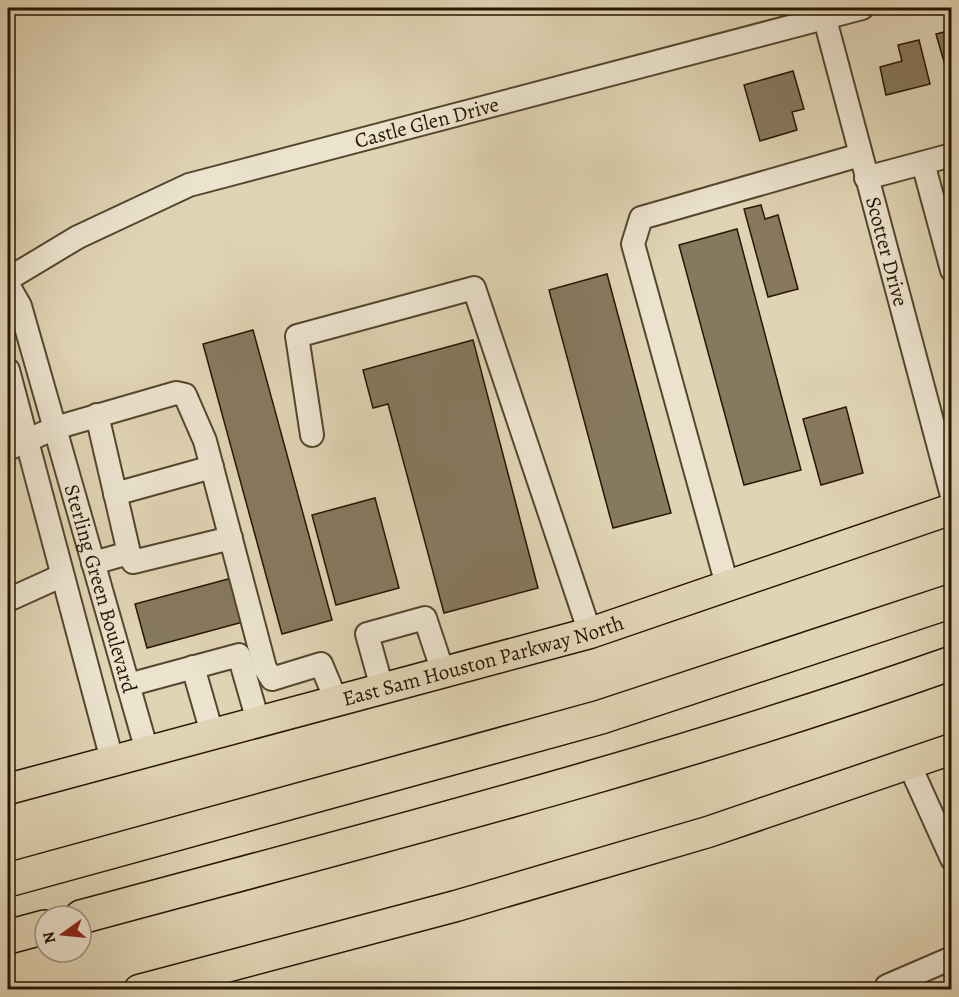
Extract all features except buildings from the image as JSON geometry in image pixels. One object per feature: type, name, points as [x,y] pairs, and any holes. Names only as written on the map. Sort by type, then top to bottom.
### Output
[{"type":"highway","points":[[8,880],[601,717],[951,601]]},
{"type":"highway","points":[[93,914],[617,772],[843,702],[951,663]]},
{"type":"highway","points":[[8,937],[33,930]]},
{"type":"main road","name":"East Sam Houston Parkway North","points":[[8,789],[590,633],[951,508]]},
{"type":"main road","points":[[139,990],[456,906],[697,836],[951,749]]},
{"type":"street","name":"Castle Glen Drive","points":[[8,279],[78,237],[189,185],[823,13],[862,8]]},
{"type":"street","name":"Scotter Drive","points":[[823,13],[951,496]]},
{"type":"street","points":[[727,585],[633,244],[638,226],[641,218],[860,155]]},
{"type":"street","points":[[866,178],[951,155]]},
{"type":"street","points":[[923,163],[951,270]]},
{"type":"street","name":"Sterling Green Boulevard","points":[[8,285],[20,306],[147,751]]},
{"type":"street","points":[[312,435],[297,336],[474,288],[590,633]]},
{"type":"street","name":"Sterling Green Boulevard","points":[[8,370],[16,445],[61,576],[112,760]]},
{"type":"street","points":[[16,445],[55,428],[176,393],[185,395],[205,441],[265,668],[272,679],[321,664],[336,700]]},
{"type":"street","points":[[97,416],[133,562],[231,538]]},
{"type":"street","points":[[115,494],[212,467]]},
{"type":"street","points":[[93,563],[129,553]]},
{"type":"street","points":[[8,600],[61,576]]},
{"type":"street","points":[[382,688],[368,634],[425,618],[443,672]]},
{"type":"street","points":[[128,685],[239,655],[258,721]]},
{"type":"street","points":[[193,668],[212,733]]},
{"type":"street","points":[[909,764],[951,859]]},
{"type":"street","points":[[887,990],[888,986],[951,958]]}]
